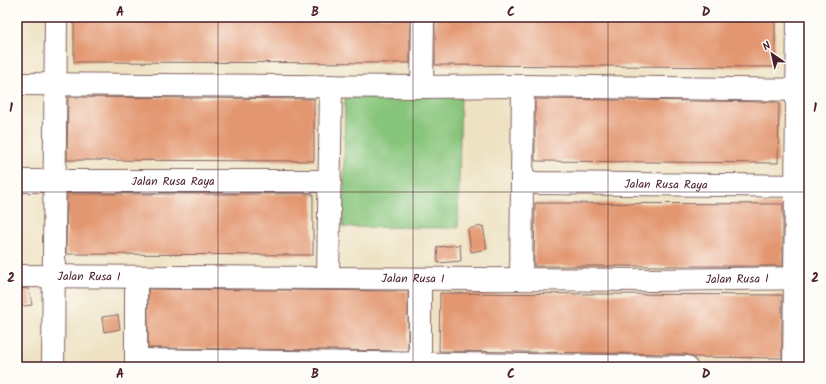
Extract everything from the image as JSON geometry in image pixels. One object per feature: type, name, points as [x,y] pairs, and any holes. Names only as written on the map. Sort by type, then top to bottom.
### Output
[{"type":"street","points":[[53,367],[56,17]]},
{"type":"street","points":[[422,87],[423,17]]},
{"type":"street","points":[[794,367],[802,278],[803,90],[798,73],[798,17]]},
{"type":"street","points":[[17,84],[422,87],[524,86],[803,90]]},
{"type":"street","points":[[328,278],[331,86]]},
{"type":"street","points":[[521,279],[524,86]]},
{"type":"street","name":"Jalan Rusa Raya","points":[[17,181],[330,181]]},
{"type":"street","name":"Jalan Rusa Raya","points":[[522,182],[802,186]]},
{"type":"street","name":"Jalan Rusa I","points":[[17,276],[649,280],[802,278]]},
{"type":"street","points":[[136,277],[137,364],[686,367]]},
{"type":"street","points":[[420,279],[420,366]]},
{"type":"green space","points":[[461,93],[458,228],[343,227],[345,98]]},
{"type":"building","points":[[74,17],[410,17],[410,63],[74,62]]},
{"type":"building","points":[[435,17],[775,17],[775,67],[435,65]]},
{"type":"building","points":[[68,97],[314,99],[314,161],[67,160]]},
{"type":"building","points":[[535,99],[779,102],[778,163],[535,161]]},
{"type":"building","points":[[67,194],[313,194],[313,255],[66,254]]},
{"type":"building","points":[[535,203],[783,204],[783,266],[534,266]]},
{"type":"building","points":[[483,226],[487,249],[471,252],[468,229]]},
{"type":"building","points":[[460,245],[461,261],[438,263],[437,247]]},
{"type":"building","points":[[17,288],[29,289],[32,305],[17,307]]},
{"type":"building","points":[[148,289],[408,291],[408,351],[148,348]]},
{"type":"building","points":[[440,293],[782,295],[782,358],[693,357],[686,354],[439,351]]},
{"type":"building","points":[[807,295],[809,295],[809,358],[807,358]]},
{"type":"building","points":[[118,315],[120,329],[104,332],[102,317]]}]
